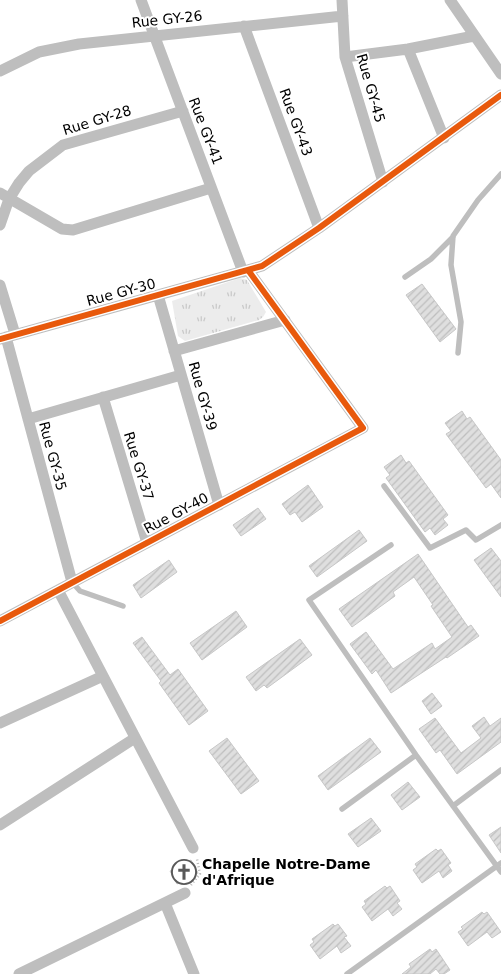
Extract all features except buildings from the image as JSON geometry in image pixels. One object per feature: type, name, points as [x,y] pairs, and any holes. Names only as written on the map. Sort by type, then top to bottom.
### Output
[{"type":"street","name":"Rue GY-41","points":[[141,0],[211,188],[246,271],[285,320],[363,428]]},
{"type":"street","name":"Rue GY-45","points":[[342,0],[345,57],[383,182]]},
{"type":"street","points":[[450,0],[501,74]]},
{"type":"street","name":"Rue GY-26","points":[[0,71],[39,52],[78,44],[343,16]]},
{"type":"street","name":"Rue GY-43","points":[[244,26],[319,228]]},
{"type":"street","points":[[345,57],[408,49],[474,36]]},
{"type":"street","points":[[408,49],[444,138]]},
{"type":"street","name":"Rue GY-30","points":[[7,337],[262,266],[319,228],[501,95]]},
{"type":"street","name":"Rue GY-28","points":[[0,225],[5,196],[29,170],[63,145],[183,111]]},
{"type":"street","points":[[5,196],[62,229],[73,230],[211,188]]},
{"type":"street","points":[[0,285],[7,337]]},
{"type":"street","name":"Rue GY-39","points":[[158,295],[219,505]]},
{"type":"street","points":[[174,351],[285,320]]},
{"type":"street","name":"Rue GY-35","points":[[7,337],[72,582]]},
{"type":"street","points":[[28,419],[181,375]]},
{"type":"street","name":"Rue GY-37","points":[[103,398],[147,543]]},
{"type":"street","name":"Rue GY-40","points":[[0,621],[363,428]]},
{"type":"street","points":[[58,590],[193,848]]},
{"type":"street","points":[[0,723],[103,676]]},
{"type":"street","points":[[0,825],[135,738]]},
{"type":"street","points":[[19,974],[185,894]]},
{"type":"street","points":[[165,903],[194,974]]},
{"type":"lane","points":[[405,277],[431,259],[453,236],[478,200],[500,177]]},
{"type":"lane","points":[[453,236],[451,265],[461,322],[458,352]]},
{"type":"lane","points":[[384,486],[430,548],[466,530],[476,540],[501,525]]},
{"type":"lane","points":[[391,545],[310,600],[416,755],[499,865],[501,872]]},
{"type":"lane","points":[[72,582],[80,591],[123,606]]},
{"type":"lane","points":[[342,809],[416,755]]},
{"type":"lane","points":[[453,806],[501,770]]},
{"type":"lane","points":[[347,974],[499,865]]},
{"type":"path","points":[[185,894],[200,874],[193,848]]},
{"type":"green space","points":[[240,278],[247,280],[266,312],[263,317],[259,320],[185,341],[178,336],[172,301]]},
{"type":"cycle path","points":[[0,339],[262,266],[319,228],[501,95]]},
{"type":"cycle path","points":[[0,621],[363,428],[248,270]]},
{"type":"place","name":"Chapelle Notre-Dame d'Afrique","points":[[184,872]]}]
